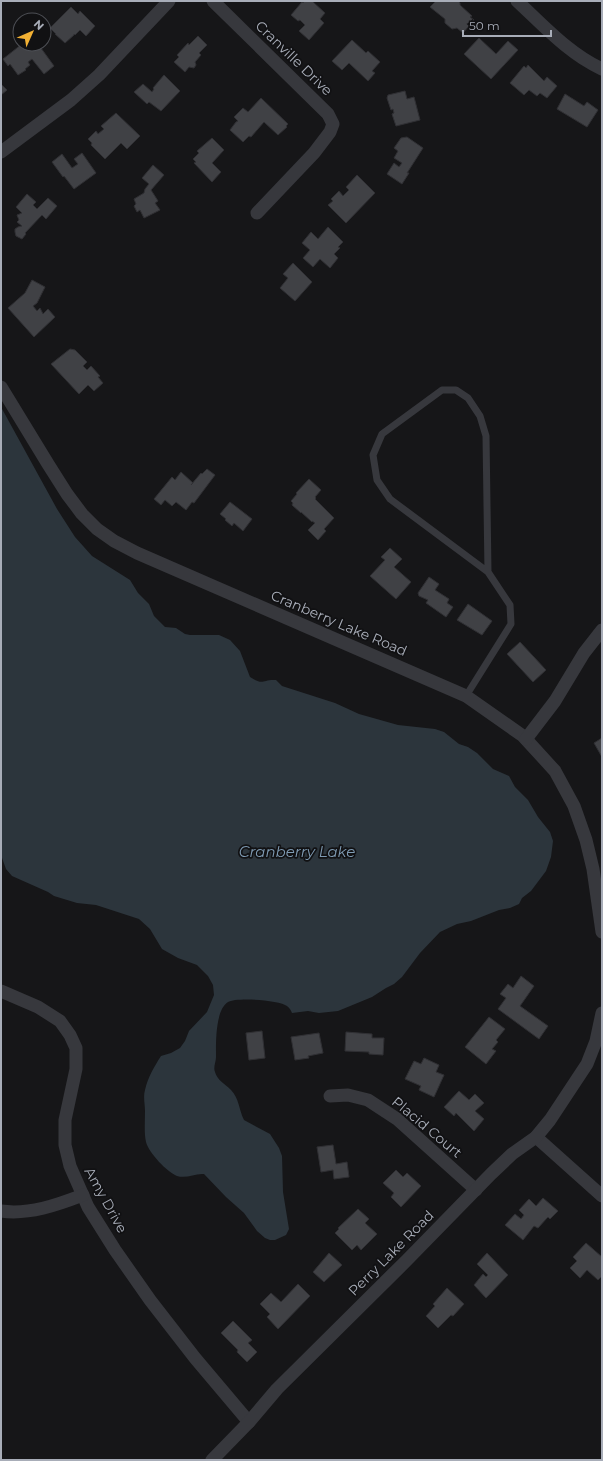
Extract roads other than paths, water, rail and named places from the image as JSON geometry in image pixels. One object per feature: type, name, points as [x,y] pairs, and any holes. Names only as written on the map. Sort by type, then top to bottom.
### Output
[{"type":"street","points":[[1,152],[71,100],[99,75],[169,1]]},
{"type":"street","name":"Cranville Drive","points":[[213,1],[328,114],[333,124],[330,132],[314,153],[257,213]]},
{"type":"street","points":[[517,1],[573,53],[590,64],[602,69]]},
{"type":"street","name":"Cranberry Lake Road","points":[[1,387],[67,494],[82,514],[97,529],[114,541],[137,553],[466,696],[526,739],[555,771],[574,806],[586,840],[593,869],[602,932]]},
{"type":"street","points":[[526,739],[555,701],[584,653],[602,630]]},
{"type":"street","name":"Amy Drive","points":[[1,991],[38,1007],[60,1021],[70,1034],[76,1048],[76,1069],[65,1120],[65,1145],[70,1166],[88,1207],[115,1250],[150,1300],[195,1358],[249,1422]]},
{"type":"street","points":[[602,1013],[596,1041],[587,1064],[554,1115],[536,1137],[602,1196]]},
{"type":"street","name":"Placid Court","points":[[330,1096],[348,1096],[368,1100],[397,1119],[476,1190]]},
{"type":"street","name":"Perry Lake Road","points":[[212,1460],[249,1422],[277,1389],[300,1368],[512,1154],[536,1137]]},
{"type":"street","points":[[1,1211],[27,1211],[42,1209],[83,1196]]},
{"type":"lane","points":[[466,696],[511,624],[510,605],[488,572],[390,499],[377,480],[372,455],[382,434],[442,390],[456,390],[468,398],[480,416],[486,436],[488,572]]},
{"type":"water","name":"Cranberry Lake","points":[[1,407],[57,509],[75,537],[92,556],[130,580],[138,593],[149,604],[154,616],[165,627],[176,628],[185,634],[190,635],[219,635],[230,640],[240,651],[250,677],[258,681],[263,682],[276,680],[282,686],[335,703],[359,714],[398,725],[435,729],[444,732],[459,744],[468,747],[477,753],[493,769],[509,776],[515,787],[528,800],[538,817],[550,832],[553,841],[551,857],[546,871],[531,891],[522,898],[519,904],[471,921],[457,924],[440,932],[420,953],[402,977],[394,984],[372,997],[338,1011],[319,1013],[308,1011],[292,1013],[288,1007],[283,1004],[258,1000],[233,1000],[224,1006],[218,1019],[214,1070],[219,1080],[234,1093],[244,1120],[270,1134],[282,1156],[283,1192],[289,1229],[286,1235],[275,1240],[265,1238],[257,1231],[244,1213],[204,1174],[181,1177],[173,1174],[154,1157],[146,1142],[144,1095],[148,1081],[161,1056],[180,1048],[189,1031],[207,1012],[214,995],[213,985],[208,976],[197,965],[178,958],[162,949],[150,929],[139,919],[96,905],[77,903],[54,896],[12,876],[6,869],[1,855]]}]
